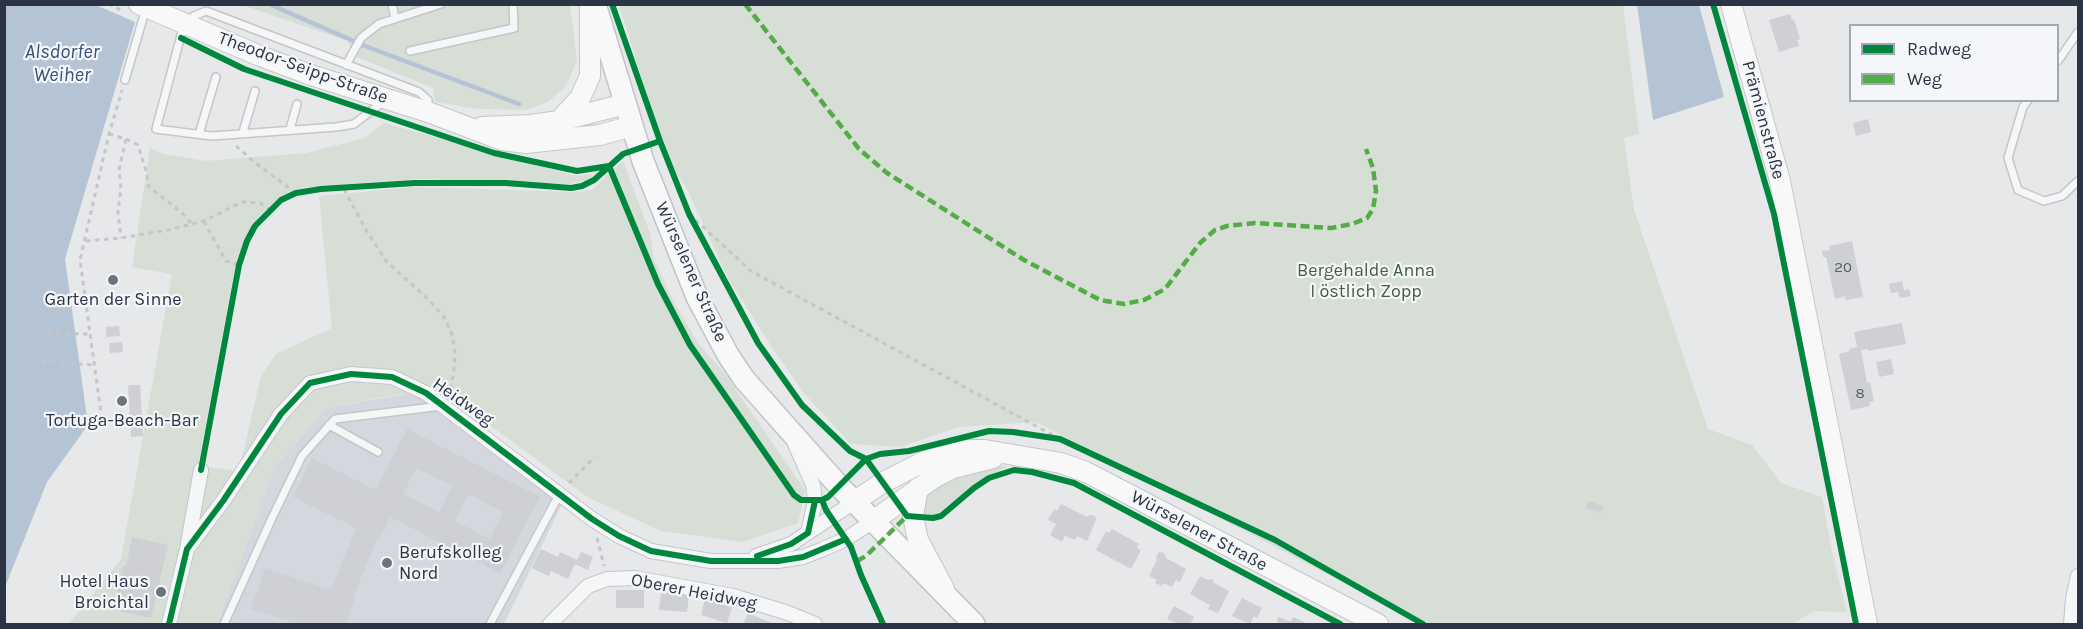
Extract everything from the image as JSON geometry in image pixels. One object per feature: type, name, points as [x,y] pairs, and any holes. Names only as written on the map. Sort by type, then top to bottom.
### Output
[{"type":"main road","points":[[559,121],[580,98],[590,76],[590,4]]},
{"type":"main road","name":"Würselener Straße","points":[[595,4],[647,171],[710,324],[744,379],[854,502],[873,521],[918,488],[953,468],[1013,455]]},
{"type":"main road","name":"Prämienstraße","points":[[1731,4],[1780,181],[1867,624]]},
{"type":"main road","name":"Theodor-Seipp-Straße","points":[[142,6],[311,75],[428,112],[502,140],[526,143],[600,135],[632,126]]},
{"type":"main road","name":"Theodor-Seipp-Straße","points":[[470,127],[531,126],[625,104]]},
{"type":"main road","name":"Würselener Straße","points":[[854,502],[906,470],[947,454],[967,450],[985,450],[1045,459],[1086,471],[1367,622]]},
{"type":"main road","points":[[918,488],[913,516],[918,540],[950,599]]},
{"type":"main road","points":[[873,521],[974,624]]},
{"type":"street","name":"Heidweg","points":[[188,549],[282,414],[310,383],[351,374],[392,377],[426,393],[445,405],[592,519],[618,536],[651,551],[711,561],[778,561],[803,557],[846,539],[873,521]]},
{"type":"street","points":[[789,431],[813,485],[815,501],[808,533]]},
{"type":"street","points":[[169,624],[188,549],[201,475],[206,491],[212,497],[223,501]]},
{"type":"street","name":"Heidweg","points":[[737,562],[791,544],[854,502]]},
{"type":"street","points":[[2071,624],[2073,599],[2079,576]]},
{"type":"street","name":"Oberer Heidweg","points":[[550,624],[588,586],[607,579],[635,578],[733,596],[815,624]]},
{"type":"lane","points":[[392,4],[395,18]]},
{"type":"lane","points":[[410,51],[514,28],[513,4]]},
{"type":"lane","points":[[346,65],[361,38],[379,24],[439,5]]},
{"type":"lane","points":[[125,80],[142,6]]},
{"type":"lane","points":[[387,99],[354,124],[336,127],[212,136],[156,129],[184,24],[194,15],[206,11],[419,92],[428,100],[428,112]]},
{"type":"lane","points":[[2059,60],[2079,32]]},
{"type":"lane","points":[[199,134],[216,77]]},
{"type":"lane","points":[[243,132],[255,91]]},
{"type":"lane","points":[[2027,102],[2008,159],[2018,190],[2044,201],[2062,196],[2079,181]]},
{"type":"lane","points":[[290,129],[297,104]]},
{"type":"lane","points":[[224,624],[302,456],[335,419],[445,405]]},
{"type":"lane","points":[[329,425],[378,452]]},
{"type":"lane","points":[[490,624],[560,493]]},
{"type":"path","points":[[103,428],[80,260],[109,134],[125,80]]},
{"type":"path","points":[[109,134],[138,145],[148,186],[183,213],[192,224]]},
{"type":"path","points":[[224,135],[254,162],[296,193]]},
{"type":"path","points":[[121,238],[118,212],[122,188],[119,170],[126,140]]},
{"type":"path","points":[[344,189],[366,230],[387,262],[428,299],[444,317],[452,334],[455,353],[454,372],[445,405]]},
{"type":"path","points":[[85,241],[121,238],[192,224],[204,221],[242,202],[261,203],[271,210]]},
{"type":"path","points":[[689,214],[751,272],[1060,439]]},
{"type":"path","points":[[204,221],[226,261],[239,264]]},
{"type":"path","points":[[47,333],[89,334]]},
{"type":"path","points":[[42,361],[93,365]]},
{"type":"path","points":[[560,493],[595,457]]},
{"type":"path","points":[[592,519],[607,579]]},
{"type":"shaded area","name":"Berufskolleg Nord","points":[[412,393],[563,502],[504,624],[217,624],[274,468],[326,408]]},
{"type":"green space","points":[[242,5],[570,5],[577,60],[566,86],[548,102],[526,110],[480,109],[435,102],[433,88],[354,56],[348,41]]},
{"type":"green space","name":"Bergehalde Anna I östlich Zopp","points":[[619,5],[1623,5],[1639,134],[1624,138],[1634,210],[1708,429],[1752,445],[1781,483],[1822,497],[1832,552],[1847,612],[1814,611],[1793,624],[1423,624],[1036,422],[959,427],[900,447],[851,444],[803,392],[727,276],[687,189],[674,169],[655,120]]},
{"type":"green space","points":[[384,123],[576,176],[594,174],[587,180],[570,184],[424,179],[305,187],[274,202],[252,227],[234,271],[198,466],[239,471],[261,376],[276,354],[332,328],[319,196],[415,187],[571,192],[592,190],[623,161],[650,233],[654,259],[674,302],[698,343],[725,374],[805,490],[798,523],[743,542],[661,531],[589,498],[442,390],[389,396],[326,408],[274,468],[217,624],[69,624],[121,559],[172,274],[132,267],[150,148],[163,154],[205,161],[306,153],[365,138]],"holes":[[[132,537],[167,545],[151,618],[113,609]]]},
{"type":"green space","points":[[994,466],[1006,466],[1006,468],[980,480],[940,512],[931,515],[921,513],[929,493],[944,478]]},
{"type":"water","name":"Alsdorfer Weiher","points":[[5,4],[96,5],[135,22],[65,259],[88,425],[47,482],[5,587]]},
{"type":"water","points":[[1637,5],[1699,5],[1724,97],[1653,120]]},
{"type":"building","points":[[1790,14],[1792,20],[1794,19],[1800,39],[1797,40],[1799,46],[1779,52],[1769,20]]},
{"type":"building","points":[[1868,119],[1871,132],[1856,136],[1853,123]]},
{"type":"building","points":[[1852,241],[1863,297],[1846,300],[1845,296],[1835,299],[1826,257],[1823,257],[1822,251],[1830,250],[1829,246]]},
{"type":"building","points":[[1902,281],[1904,290],[1909,289],[1911,296],[1900,298],[1898,292],[1891,293],[1889,284]]},
{"type":"building","points":[[1902,323],[1906,344],[1868,351],[1868,349],[1861,350],[1867,383],[1870,382],[1874,401],[1869,402],[1870,406],[1851,410],[1839,354],[1857,347],[1854,332]]},
{"type":"building","points":[[119,326],[120,336],[106,337],[106,327]]},
{"type":"building","points":[[122,342],[123,352],[110,353],[109,343]]},
{"type":"building","points":[[1891,359],[1894,374],[1879,377],[1876,362]]},
{"type":"building","points":[[128,385],[140,385],[143,436],[131,437]]},
{"type":"building","points":[[407,429],[540,497],[500,573],[390,517],[377,539],[353,597],[355,597],[347,622],[352,624],[298,624],[251,609],[265,568],[331,590],[356,528],[293,497],[312,458],[376,490]],"holes":[[[416,468],[452,486],[439,512],[403,494]],[[468,494],[503,512],[490,539],[455,521]]]},
{"type":"building","points":[[1588,501],[1603,506],[1600,513],[1586,508]]},
{"type":"building","points":[[1061,504],[1087,517],[1095,516],[1096,520],[1087,541],[1077,536],[1075,540],[1065,536],[1062,542],[1050,535],[1056,524],[1048,520],[1054,509],[1057,511]]},
{"type":"building","points":[[1112,529],[1139,544],[1137,548],[1141,550],[1131,569],[1096,550],[1106,531],[1109,533]]},
{"type":"building","points":[[132,537],[168,545],[151,618],[113,610]]},
{"type":"building","points":[[541,549],[558,557],[560,552],[577,560],[581,552],[593,557],[588,570],[575,564],[568,579],[551,571],[549,576],[532,568]]},
{"type":"building","points":[[1159,552],[1164,553],[1166,558],[1186,569],[1180,582],[1176,580],[1172,587],[1163,583],[1162,586],[1155,583],[1157,580],[1149,576]]},
{"type":"building","points":[[1200,576],[1208,580],[1213,579],[1214,583],[1229,591],[1218,613],[1208,609],[1210,605],[1190,594]]},
{"type":"building","points":[[616,590],[644,590],[644,608],[616,608]]},
{"type":"building","points":[[661,592],[689,595],[687,612],[659,610]]},
{"type":"building","points":[[1242,598],[1262,608],[1257,618],[1254,616],[1250,624],[1232,616]]},
{"type":"building","points":[[705,599],[732,607],[727,623],[701,615]]},
{"type":"building","points":[[1174,606],[1194,617],[1190,624],[1178,624],[1167,619]]},
{"type":"building","points":[[748,613],[774,624],[743,624]]},
{"type":"building","points":[[1279,617],[1291,622],[1293,617],[1308,624],[1278,624]]},
{"type":"waterway","points":[[269,4],[365,46],[519,104]]},
{"type":"marked path","points":[[745,4],[859,149],[887,173],[1024,260],[1100,300],[1124,304],[1144,300],[1165,289],[1200,243],[1215,230],[1227,226],[1255,223],[1331,228],[1367,218],[1373,209],[1376,191],[1373,168],[1366,149]]},
{"type":"marked path","points":[[857,561],[866,556],[907,516]]},
{"type":"cycle path","points":[[612,4],[660,141],[689,214],[758,343],[802,405],[850,451],[866,459],[907,516],[933,518],[941,516],[989,478],[1014,470],[1032,472],[1074,483],[1340,624]]},
{"type":"cycle path","points":[[1713,4],[1774,214],[1856,624]]},
{"type":"cycle path","points":[[181,38],[244,69],[494,153],[577,171],[609,166]]},
{"type":"cycle path","points":[[201,470],[239,265],[255,226],[281,200],[296,193],[321,189],[415,183],[506,183],[571,188],[594,180],[623,154],[660,141]]},
{"type":"cycle path","points":[[609,166],[658,284],[690,345],[794,495],[801,500],[822,500],[828,497],[866,459],[880,454],[909,451],[989,431],[1060,439],[1275,540],[1423,624]]},
{"type":"cycle path","points":[[169,624],[187,549],[223,501],[281,414],[310,383],[351,374],[392,377],[426,393],[592,519],[619,536],[651,551],[711,561],[778,561],[803,557],[846,539]]},
{"type":"cycle path","points":[[822,500],[826,510],[851,547],[883,624]]},
{"type":"cycle path","points":[[757,556],[791,544],[808,533],[815,501]]},
{"type":"place","name":"Garten der Sinne","points":[[113,280]]},
{"type":"place","name":"Tortuga-Beach-Bar","points":[[122,401]]},
{"type":"place","name":"Berufskolleg Nord","points":[[387,563]]},
{"type":"place","name":"Hotel Haus Broichtal","points":[[161,592]]}]
